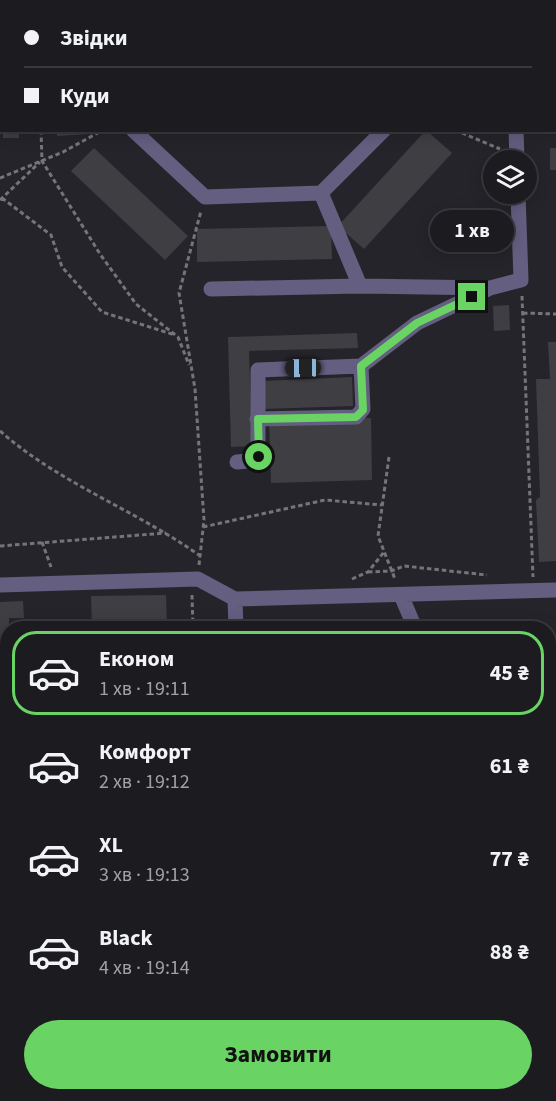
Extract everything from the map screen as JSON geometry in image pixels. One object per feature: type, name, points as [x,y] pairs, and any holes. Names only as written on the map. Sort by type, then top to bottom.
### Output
[{"type":"lane","points":[[135,132],[205,197],[321,194],[382,132]]},
{"type":"lane","points":[[516,132],[517,150]]},
{"type":"lane","points":[[321,194],[360,286]]},
{"type":"lane","points":[[237,462],[258,460],[258,370],[361,366],[417,323],[490,288],[521,280],[518,204]]},
{"type":"lane","points":[[211,289],[360,286],[490,288]]},
{"type":"lane","points":[[258,419],[356,417],[363,410],[361,366]]},
{"type":"lane","points":[[0,585],[198,579],[235,599],[556,590]]},
{"type":"lane","points":[[401,595],[412,621]]},
{"type":"lane","points":[[235,599],[236,621]]},
{"type":"path","points":[[41,132],[42,161],[136,304],[178,337],[192,372]]},
{"type":"path","points":[[0,178],[42,161],[99,132]]},
{"type":"path","points":[[459,132],[499,150]]},
{"type":"path","points":[[42,161],[1,199],[51,235],[62,267],[102,312],[178,337]]},
{"type":"path","points":[[193,621],[192,594],[198,579],[203,527],[192,372],[179,293],[205,197]]},
{"type":"path","points":[[521,280],[534,591]]},
{"type":"path","points":[[522,313],[556,314]]},
{"type":"path","points":[[0,431],[44,465],[168,533],[200,555]]},
{"type":"path","points":[[388,457],[378,536],[401,595]]},
{"type":"path","points":[[203,527],[325,500],[382,505]]},
{"type":"path","points":[[0,546],[168,533]]},
{"type":"path","points":[[368,572],[384,552]]},
{"type":"path","points":[[350,580],[368,572],[392,571],[404,566],[492,575],[480,592]]},
{"type":"building","points":[[3,132],[19,132],[19,138],[3,138]]},
{"type":"building","points":[[57,132],[91,132],[91,134],[57,136]]},
{"type":"building","points":[[424,132],[428,132],[452,153],[364,249],[338,226]]},
{"type":"building","points":[[94,148],[188,236],[165,260],[71,171]]},
{"type":"building","points":[[550,148],[556,148],[556,170],[550,170]]},
{"type":"building","points":[[331,226],[332,259],[197,262],[197,229]]},
{"type":"building","points":[[509,305],[510,330],[494,331],[493,306]]},
{"type":"building","points":[[357,333],[358,348],[249,351],[252,446],[231,447],[228,337]]},
{"type":"building","points":[[548,342],[556,342],[556,561],[539,562],[536,500],[540,497],[536,379],[550,379]]},
{"type":"building","points":[[352,377],[353,406],[264,409],[263,381]]},
{"type":"building","points":[[371,418],[372,480],[271,483],[269,420]]},
{"type":"building","points":[[166,595],[167,621],[92,621],[91,596]]},
{"type":"building","points":[[23,601],[24,618],[9,618],[9,621],[0,621],[0,602]]},
{"type":"route","points":[[259,457],[258,419],[356,417],[363,410],[361,366],[374,359],[417,323],[472,297]]}]
